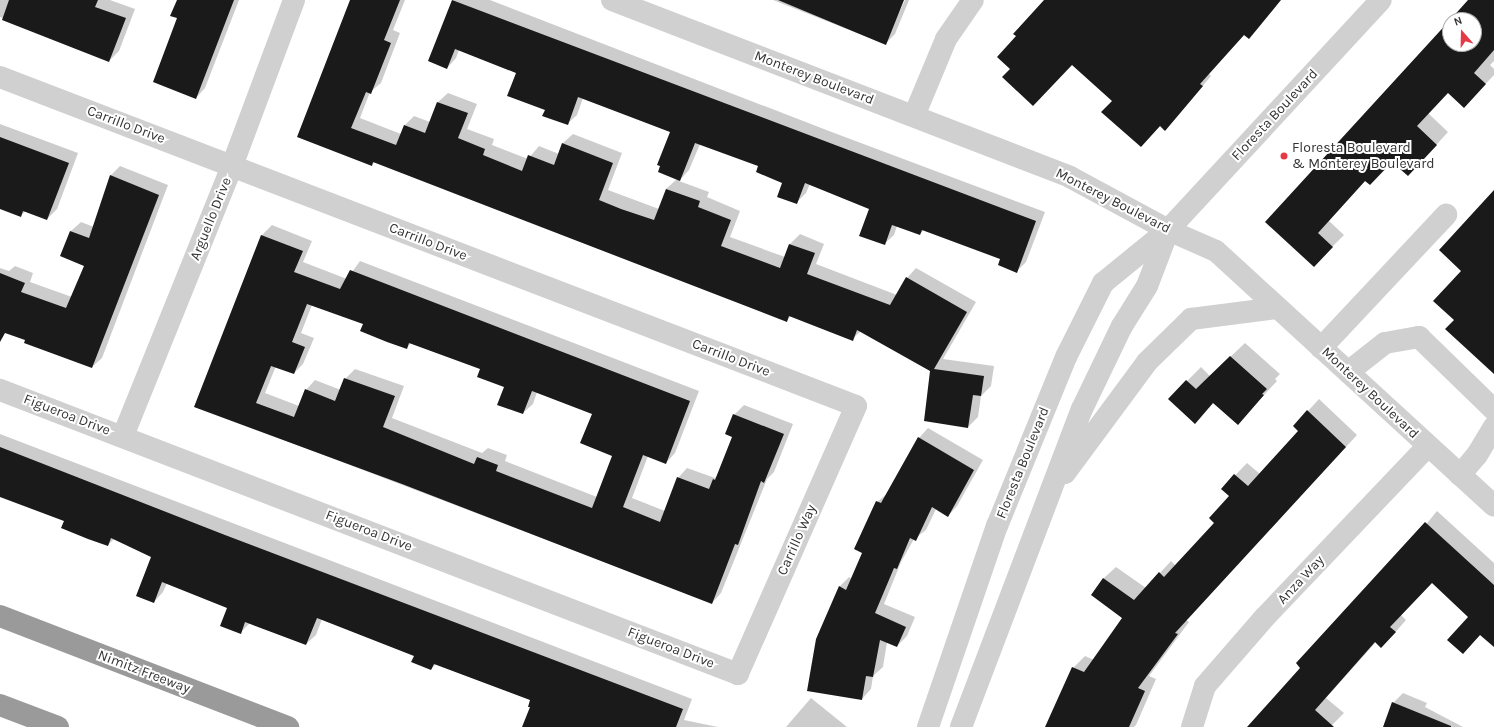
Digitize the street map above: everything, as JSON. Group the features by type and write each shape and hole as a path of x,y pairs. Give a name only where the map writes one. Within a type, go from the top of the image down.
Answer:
{"highway":[{"name":"Nimitz Freeway","path":"0,616 288,727"},
{"path":"0,705 58,727"}],"street":[{"name":"Arguello Drive","path":"124,436 232,166 294,0"},
{"path":"914,116 946,39 973,0"},
{"name":"Floresta Boulevard","path":"928,727 997,526 1066,357 1103,283 1168,230 1381,0"},
{"name":"Monterey Boulevard","path":"621,2 1070,177 1168,230 1216,251 1494,506"},
{"name":"Carrillo Drive","path":"0,77 856,406"},
{"path":"1321,348 1446,215"},
{"name":"Floresta Boulevard","path":"961,727 1082,409 1122,326 1147,286 1168,230"},
{"path":"1048,495 1148,362 1191,319 1277,308"},
{"path":"1348,372 1385,343 1419,337 1494,410"},
{"name":"Figueroa Drive","path":"0,390 124,436 738,674"},
{"name":"Carrillo Way","path":"738,674 856,406"},
{"path":"1460,475 1478,455 1494,427"},
{"name":"Anza Way","path":"1192,727 1205,686 1266,618 1428,446"}],"building":[{"path":"9,0 98,0 95,7 126,18 109,62 2,20"},
{"path":"177,0 234,0 196,99 153,82 177,18 170,16"},
{"path":"350,0 400,0 384,40 391,43 371,94 366,92 351,128 396,145 404,125 425,133 437,102 468,113 458,138 485,149 483,155 522,171 528,155 554,165 562,143 613,163 599,200 621,209 654,220 666,189 700,201 698,207 731,220 721,246 780,268 789,244 815,253 807,274 890,305 906,277 967,312 934,369 984,376 981,396 973,395 968,428 924,421 930,371 857,330 853,341 789,316 787,322 373,162 372,166 297,137"},
{"path":"452,0 1036,221 1017,273 998,265 1000,259 922,230 920,235 892,225 885,245 859,236 869,209 805,183 797,204 777,197 782,183 756,172 758,166 695,143 680,181 658,172 660,166 657,165 670,132 578,97 568,125 542,116 545,110 507,96 516,73 455,49 447,69 428,61"},
{"path":"778,0 904,0 886,45"},
{"path":"1044,0 1281,0 1249,39 1244,35 1200,84 1203,86 1165,131 1160,126 1141,147 1101,112 1112,101 1072,65 1033,106 1002,77 1010,69 997,57 1016,36 1013,34"},
{"path":"1468,0 1494,0 1494,50 1474,73 1486,84 1464,108 1448,93 1417,126 1437,145 1408,176 1392,162 1370,185 1365,181 1318,233 1333,247 1314,267 1265,222 1442,28 1442,52 1482,52 1482,12 1457,12"},
{"path":"0,137 69,163 47,220 23,211 21,217 0,209"},
{"path":"110,175 159,195 92,368 24,343 25,340 5,333 0,342 0,273 25,283 21,292 66,308 84,266 60,256 70,231 89,238"},
{"path":"1494,190 1494,374 1445,329 1454,320 1433,301 1461,271 1439,250"},
{"path":"261,235 303,251 294,272 340,289 350,270 690,401 666,464 643,455 623,507 660,522 677,477 709,489 713,479 715,480 732,437 725,434 733,414 784,434 764,483 761,481 738,545 735,544 712,604 402,484 194,407","holes":["307,304 363,324 360,331 387,342 407,349 409,343 480,369 477,377 504,387 497,405 523,414 532,391 592,414 580,443 612,456 592,508 496,471 498,465 477,457 474,464 383,427 395,396 344,378 335,401 305,389 294,417 256,403 271,366 294,374 305,347 292,342"]},
{"path":"1230,356 1267,389 1262,394 1264,395 1238,425 1213,403 1195,424 1168,399 1186,380 1196,389"},
{"path":"1307,410 1346,447 1175,633 1178,634 1138,688 1145,691 1129,727 1045,727 1072,667 1084,672 1122,618 1091,595 1103,578 1134,600 1159,572 1164,577 1214,523 1209,518 1229,496 1221,489 1234,474 1248,486 1298,431 1293,426"},
{"path":"918,437 974,470 948,517 932,507 916,541 910,538 897,569 894,568 875,613 906,627 897,647 880,640 873,677 866,676 862,700 807,691 816,639 839,586 846,590 862,553 854,549 876,501 881,503"},
{"path":"0,447 225,535 683,709 676,727 522,727 530,707 528,707 530,700 434,664 431,670 411,662 414,656 317,618 306,645 245,622 241,634 220,626 227,608 162,582 154,603 136,596 151,557 111,538 108,546 88,539 61,528 64,521 0,497"},
{"path":"1425,522 1494,585 1494,647 1480,635 1463,654 1447,640 1468,617 1432,583 1390,627 1396,632 1381,648 1375,642 1315,710 1334,727 1247,727 1300,668 1296,663"},
{"path":"1392,702 1451,726 1451,727 1383,727"}],"place":[{"name":"Floresta Boulevard & Monterey Boulevard","path":"1284,156"}]}
